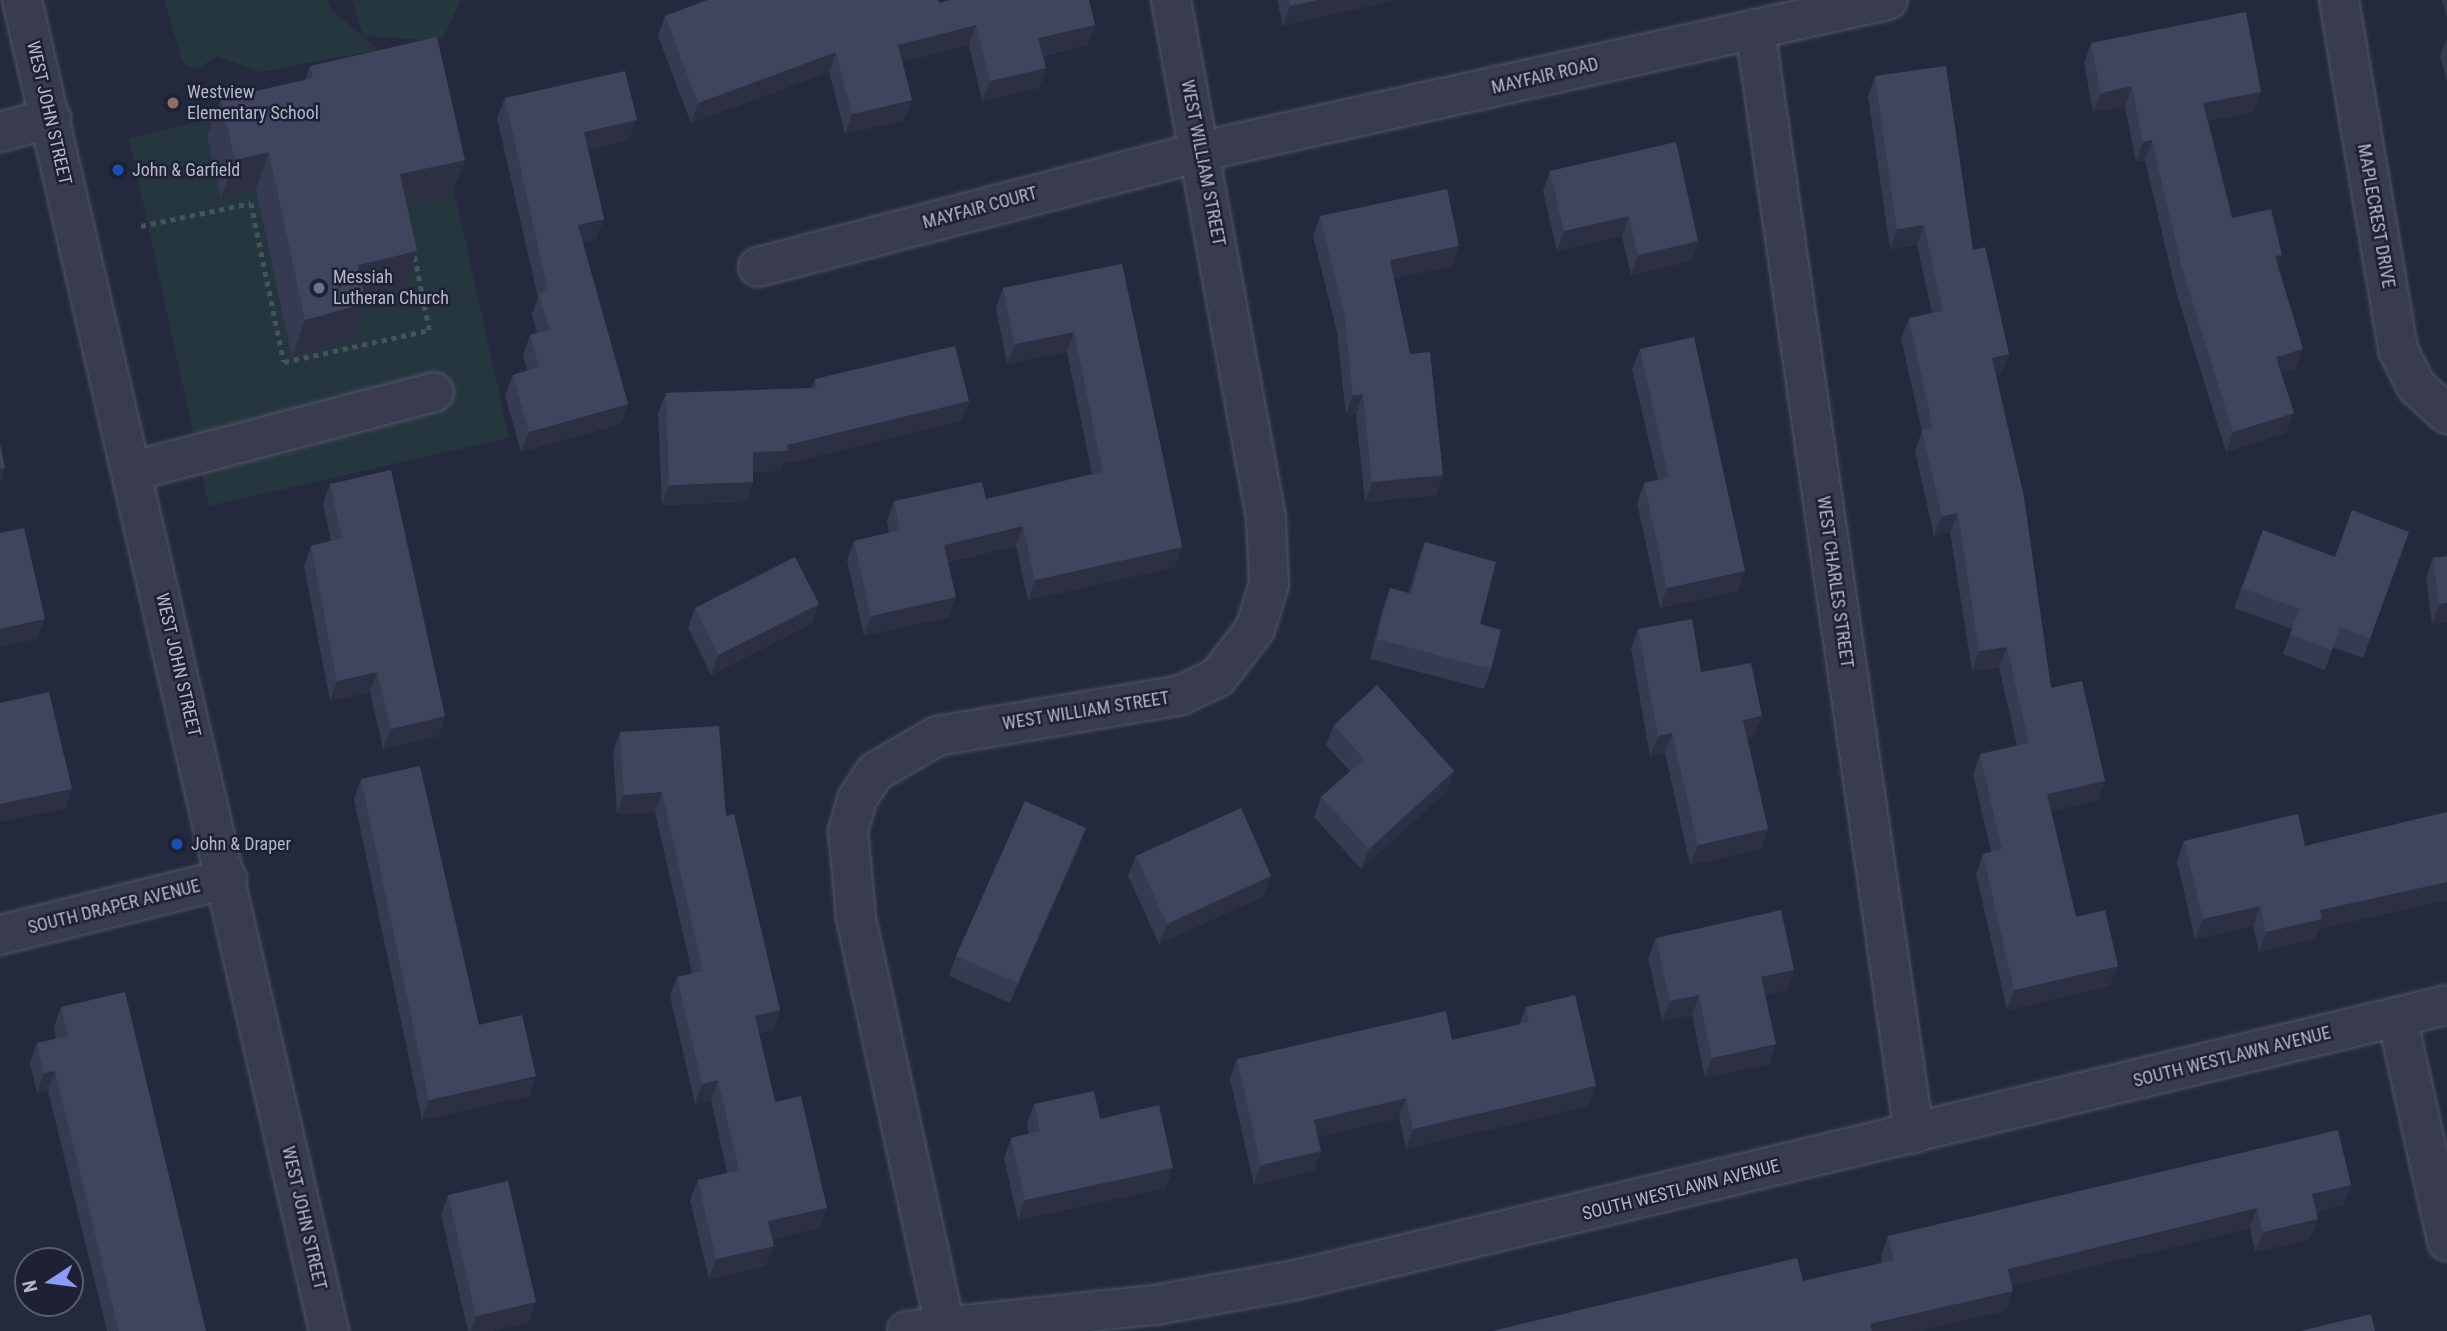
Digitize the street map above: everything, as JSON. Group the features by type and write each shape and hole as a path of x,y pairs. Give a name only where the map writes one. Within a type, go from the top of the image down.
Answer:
{"street":[{"name":"WEST JOHN STREET","path":"22,0 330,1331"},
{"name":"WEST WILLIAM STREET","path":"945,1329 856,917 848,831 869,781 901,751 937,736 1181,695 1218,677 1255,629 1269,584 1266,518 1202,151 1171,0"},
{"name":"MAYFAIR ROAD","path":"1202,151 1888,0"},
{"name":"MAPLECREST DRIVE","path":"2339,0 2398,350 2416,386 2447,414"},
{"name":"WEST CHARLES STREET","path":"1755,29 1914,1134"},
{"path":"0,132 51,118"},
{"name":"MAYFAIR COURT","path":"758,267 1202,151"},
{"path":"133,471 433,392"},
{"name":"SOUTH DRAPER AVENUE","path":"0,936 227,879"},
{"name":"SOUTH WESTLAWN AVENUE","path":"907,1331 1057,1323 1296,1280 2447,1005"},
{"path":"2397,1017 2447,1241"}],"path":[{"path":"141,226 251,203 284,362 429,330 411,246"}],"shaded area":[{"path":"164,0 328,0 331,10 379,50 260,72 217,56 195,70 183,63"},
{"path":"352,0 461,0 443,38 423,40 363,36"},
{"name":"Messiah Lutheran Church","path":"427,69 509,438 209,506 129,138"}],"building":[{"path":"707,0 938,0 939,3 950,0 1089,0 1095,25 1038,38 1046,68 990,81 976,25 898,45 912,100 852,114 836,52 698,103 665,16"},
{"path":"1289,0 1317,0 1290,6"},
{"path":"2246,12 2261,92 2203,103 2232,218 2271,209 2282,255 2275,256 2303,349 2276,357 2294,413 2233,432 2182,268 2152,140 2143,142 2132,86 2101,93 2091,43"},
{"path":"437,37 465,160 400,174 417,251 358,265 366,303 305,320 269,152 235,160 221,99 313,78 310,66"},
{"path":"1946,66 1973,250 1985,247 2009,354 1992,358 2024,497 2051,688 2082,681 2105,781 2047,794 2076,917 2105,910 2118,966 2014,990 1983,854 2002,849 1980,754 2029,743 2007,647 1979,651 1958,513 1942,516 1922,431 1933,428 1909,318 1943,311 1924,225 1897,229 1875,76"},
{"path":"625,71 637,120 584,132 604,219 578,225 628,404 529,432 513,375 539,367 530,335 550,330 539,294 548,291 505,98"},
{"path":"1676,142 1698,241 1638,255 1629,216 1564,231 1550,171"},
{"path":"1447,189 1459,246 1390,260 1410,354 1430,352 1443,475 1372,482 1363,394 1353,395 1344,312 1320,216"},
{"path":"1122,264 1182,547 1035,580 1023,526 944,545 956,597 871,616 854,541 900,530 894,501 982,482 986,499 1103,472 1074,332 1015,344 1003,288"},
{"path":"1694,337 1745,571 1667,588 1644,483 1669,478 1640,349"},
{"path":"955,346 969,401 787,445 788,451 753,452 753,482 669,485 666,393 817,388 815,379"},
{"path":"0,444 5,468 0,469"},
{"path":"391,470 445,716 391,729 377,672 337,681 311,546 342,538 330,484"},
{"path":"2352,510 2409,532 2370,638 2340,627 2332,650 2290,634 2300,609 2242,588 2263,530 2335,557"},
{"path":"24,528 45,619 0,629 0,533"},
{"path":"1425,542 1496,562 1480,624 1501,630 1491,669 1377,639 1390,588 1411,594"},
{"path":"2447,556 2447,603 2439,604 2433,558"},
{"path":"795,557 819,604 718,655 695,608"},
{"path":"1692,619 1701,672 1751,663 1762,716 1743,720 1768,829 1698,845 1672,733 1658,736 1638,629"},
{"path":"1377,685 1454,771 1369,849 1321,797 1364,759 1334,725"},
{"path":"49,692 72,789 0,804 0,703"},
{"path":"719,726 726,816 734,814 780,1010 755,1016 775,1102 801,1096 827,1208 768,1221 774,1246 716,1259 698,1180 739,1170 718,1080 702,1084 677,977 703,971 662,792 624,795 620,732"},
{"path":"420,766 479,1025 522,1015 536,1076 429,1100 361,779"},
{"path":"1025,801 1086,828 1018,983 956,956"},
{"path":"1241,808 1271,876 1167,924 1136,856"},
{"path":"2447,812 2447,882 2320,910 2322,919 2266,932 2260,906 2203,919 2184,841 2298,814 2305,846"},
{"path":"1781,910 1794,970 1761,977 1776,1044 1712,1058 1699,995 1670,1001 1656,938"},
{"path":"125,992 206,1331 119,1331 55,1071 44,1073 37,1043 68,1036 61,1007"},
{"path":"1575,995 1596,1086 1413,1129 1406,1098 1314,1120 1321,1151 1261,1165 1237,1059 1446,1011 1452,1040 1529,1022 1526,1007"},
{"path":"1094,1091 1100,1119 1159,1105 1173,1168 1025,1200 1011,1138 1040,1131 1034,1104"},
{"path":"2338,1130 2351,1185 2312,1194 2318,1219 2263,1232 2257,1208 2008,1269 2013,1291 1870,1324 1872,1331 1492,1331 1797,1258 1803,1281 1894,1260 1888,1236"},
{"path":"508,1181 536,1302 476,1316 448,1195"},
{"path":"2371,1314 2375,1331 2300,1331"}],"place":[{"name":"Westview Elementary School","path":"173,103"},
{"name":"John & Garfield","path":"118,170"},
{"name":"Messiah Lutheran Church","path":"319,288"},
{"name":"John & Draper","path":"177,844"}]}
